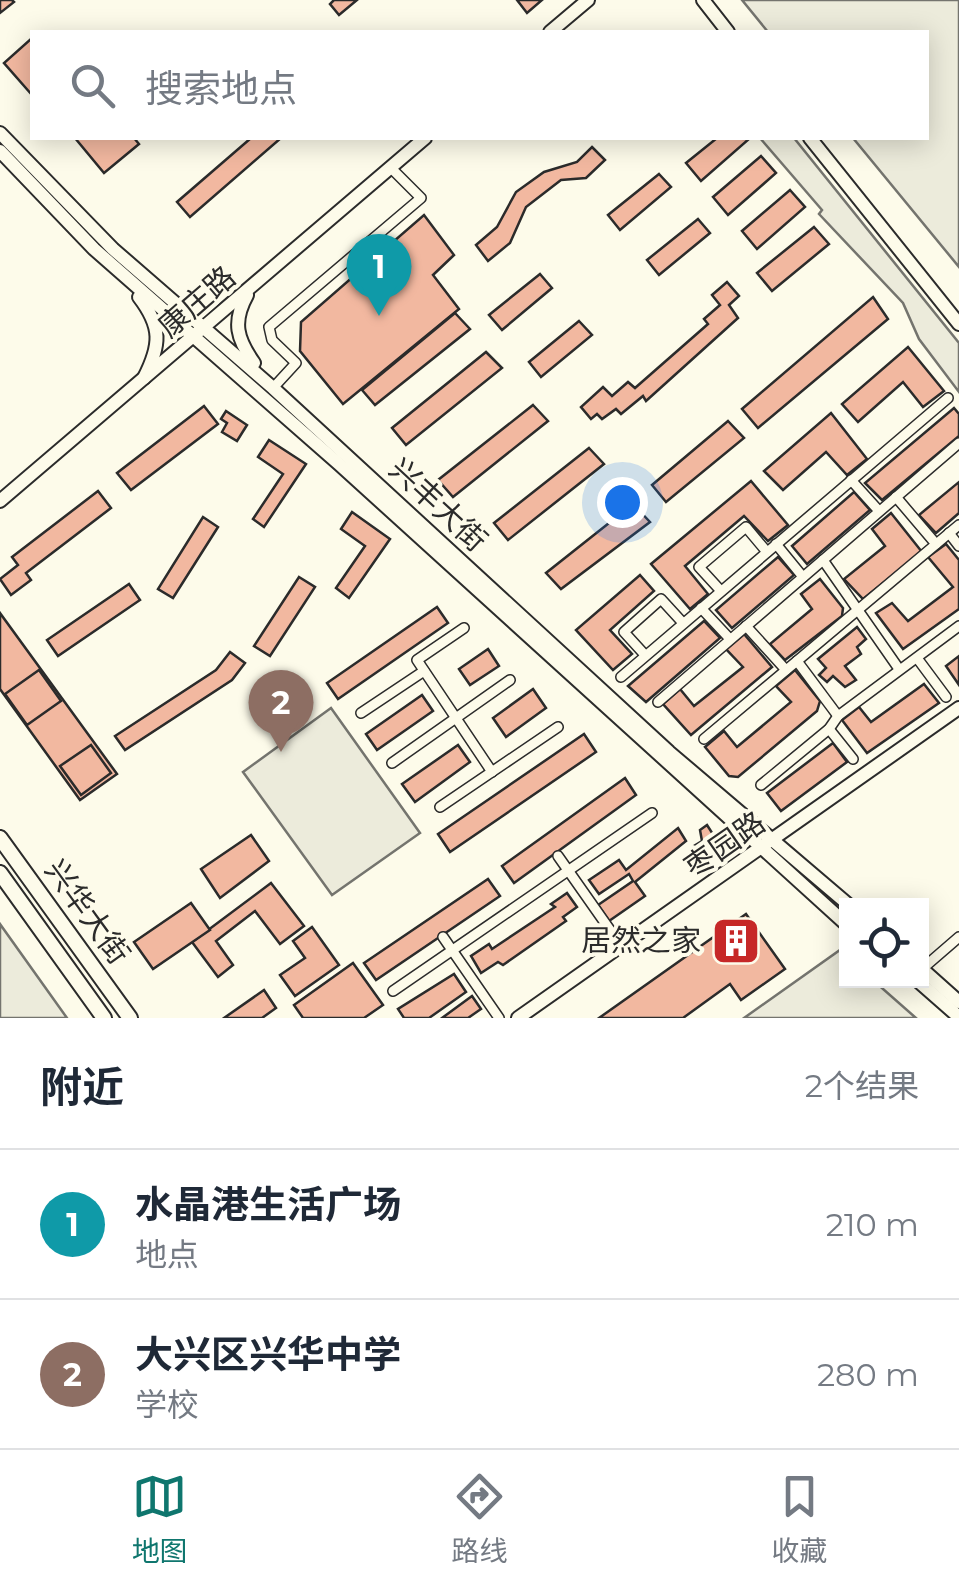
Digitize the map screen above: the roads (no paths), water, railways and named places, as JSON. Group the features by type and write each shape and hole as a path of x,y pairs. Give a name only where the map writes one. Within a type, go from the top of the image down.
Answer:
{"main road":[{"path":"552,30 588,0"},
{"path":"703,0 726,30"},
{"name":"兴丰大街","path":"0,133 113,249 339,464 769,845 839,898"},
{"name":"康庄路","path":"0,502 423,140"},
{"path":"812,140 959,324"},
{"name":"兴丰大街","path":"0,152 134,286 269,385 769,845 839,917"},
{"path":"134,286 159,330 158,349 141,383"},
{"path":"252,286 238,312 236,326 241,346 269,385"},
{"name":"枣园路","path":"518,1018 959,708"},
{"name":"兴华大街","path":"0,838 130,1018"},
{"name":"兴华大街","path":"0,873 104,1018"},
{"path":"929,975 959,1002"},
{"path":"927,988 959,1018"}],"street":[{"path":"269,385 296,363 272,340 268,327 420,198 390,167"},
{"path":"621,676 948,398"},
{"path":"658,702 959,443"},
{"path":"852,480 879,512"},
{"path":"896,497 936,544"},
{"path":"704,739 959,525"},
{"path":"721,591 699,567 746,527 767,552"},
{"path":"949,533 959,546"},
{"path":"776,544 803,577"},
{"path":"823,560 899,669"},
{"path":"645,655 624,632 661,599 683,623"},
{"path":"701,608 730,640"},
{"path":"746,626 786,670"},
{"path":"761,786 829,729 838,716 959,626"},
{"path":"464,628 417,660 492,772"},
{"path":"917,658 946,697"},
{"path":"797,661 838,716"},
{"path":"361,714 424,671"},
{"path":"392,764 510,680"},
{"path":"440,807 558,727"},
{"path":"829,729 853,759"},
{"path":"392,992 652,812"},
{"path":"558,856 622,947"},
{"path":"443,938 499,1018"},
{"path":"929,963 959,938"}],"place":[{"name":"水晶港生活广场","path":"379,316"},
{"name":"大兴区兴华中学","path":"281,752"},
{"name":"居然之家","path":"736,941"}]}
